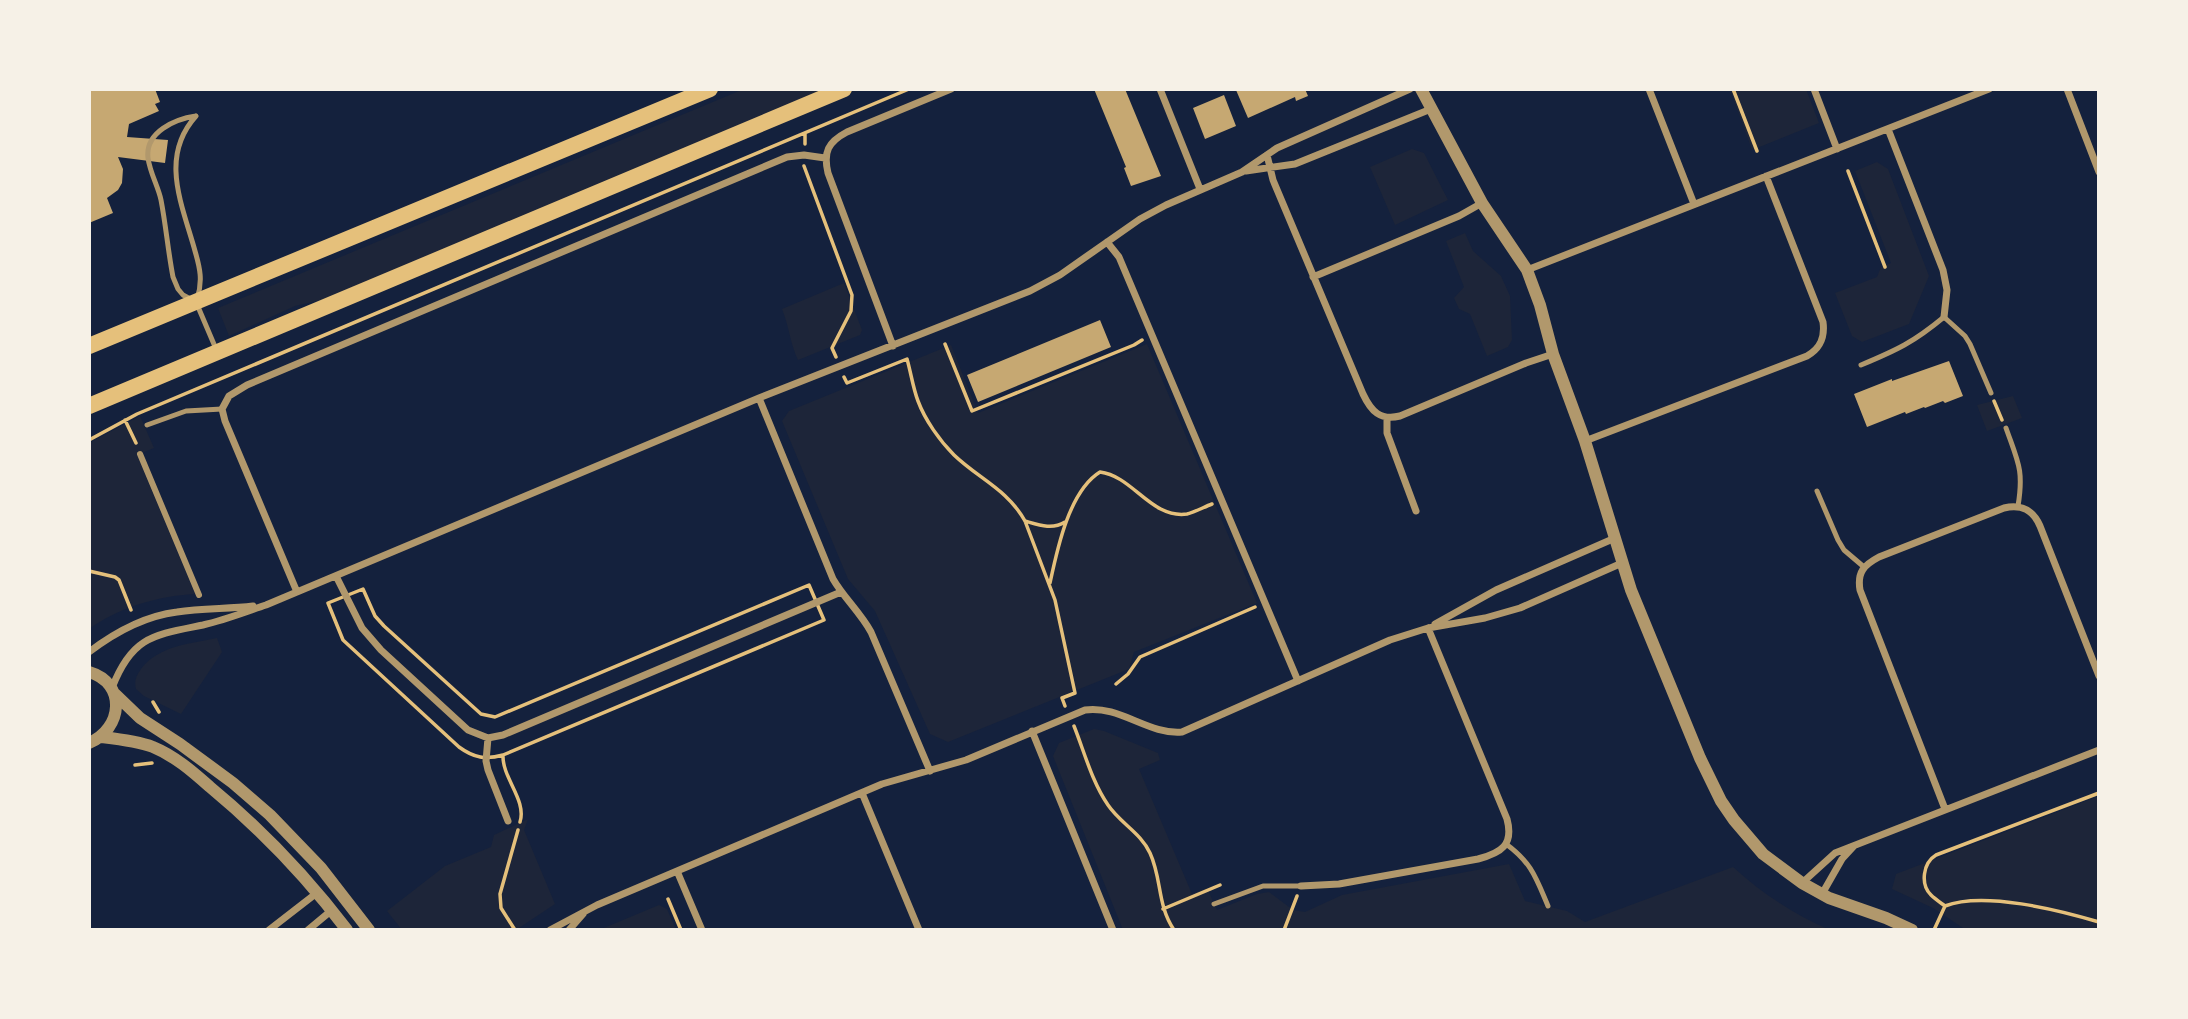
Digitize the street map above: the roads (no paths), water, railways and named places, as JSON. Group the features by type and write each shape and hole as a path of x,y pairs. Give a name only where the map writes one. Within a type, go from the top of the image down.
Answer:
{"main road":[{"path":"89,346 710,89"},
{"path":"89,406 844,89"}],"street":[{"path":"893,346 828,173 825,158 829,145 840,136 951,89"},
{"path":"1160,89 1200,188"},
{"path":"92,742 109,729 115,717 113,691 125,659 146,640 266,605 759,398 1030,291 1060,275 1140,219 1200,188 1241,172 1277,148 1410,89"},
{"path":"1421,89 1482,203 1527,270 1553,354 1585,441 1622,563 1649,635 1710,781 1721,801 1763,854 1802,883 1822,894 1912,930"},
{"path":"1649,89 1694,204"},
{"path":"1814,89 1836,149"},
{"path":"1527,270 1989,89"},
{"path":"2067,89 2099,172"},
{"path":"1241,172 1270,169 1306,159 1431,109"},
{"path":"1888,129 1943,270 1947,290 1944,317"},
{"path":"297,592 225,421 222,409 229,396 247,385 787,157 804,155 825,158"},
{"path":"1267,155 1270,169 1313,276 1367,402 1375,413 1387,418 1400,416 1553,354"},
{"path":"1585,441 1807,356 1819,346 1824,331 1823,322 1766,176"},
{"path":"1313,276 1459,216 1482,203"},
{"path":"1107,242 1119,257 1298,681"},
{"path":"759,398 833,579 841,593 864,618 930,771"},
{"path":"1387,418 1387,433 1416,511"},
{"path":"140,453 199,596"},
{"path":"1945,809 1860,590 1860,573 1864,567 1879,557 2004,508 2025,508 2037,518 2099,676"},
{"path":"1428,628 1487,595 1615,538"},
{"path":"550,930 585,911 892,780 967,760 1085,710 1106,710 1160,731 1182,732 1390,640 1428,628 1485,618 1520,608 1622,563"},
{"path":"336,576 362,628 381,650 468,730 488,738 503,735 841,593"},
{"path":"89,652 118,632 156,617 176,612 266,605"},
{"path":"1301,886 1339,884 1478,859 1495,854 1506,844 1509,837 1507,819 1428,628"},
{"path":"89,672 104,679 140,718 233,783 270,814 305,850 369,930"},
{"path":"1032,731 1113,930"},
{"path":"488,738 488,770 508,821"},
{"path":"92,742 151,746 170,755 286,855 347,930"},
{"path":"1802,883 1835,853 1857,843 2099,750"},
{"path":"862,793 919,930"},
{"path":"1822,894 1842,859 1857,843"},
{"path":"677,871 702,930"},
{"path":"269,930 333,883"},
{"path":"308,930 347,900"},
{"path":"569,930 585,911"}],"lane":[{"path":"196,302 201,286 200,271 177,186 175,163 178,143 196,116 181,118 155,136 149,145 148,156 160,195 173,276 183,295 196,302 217,352"},
{"path":"1861,365 1901,348 1944,317 1970,344 1991,393"},
{"path":"147,425 186,411 222,409"},
{"path":"2006,428 2022,476 2018,506"},
{"path":"1817,492 1844,550 1864,567"},
{"path":"1506,844 1519,853 1531,867 1548,906"},
{"path":"1214,904 1262,886 1301,886"}]}
